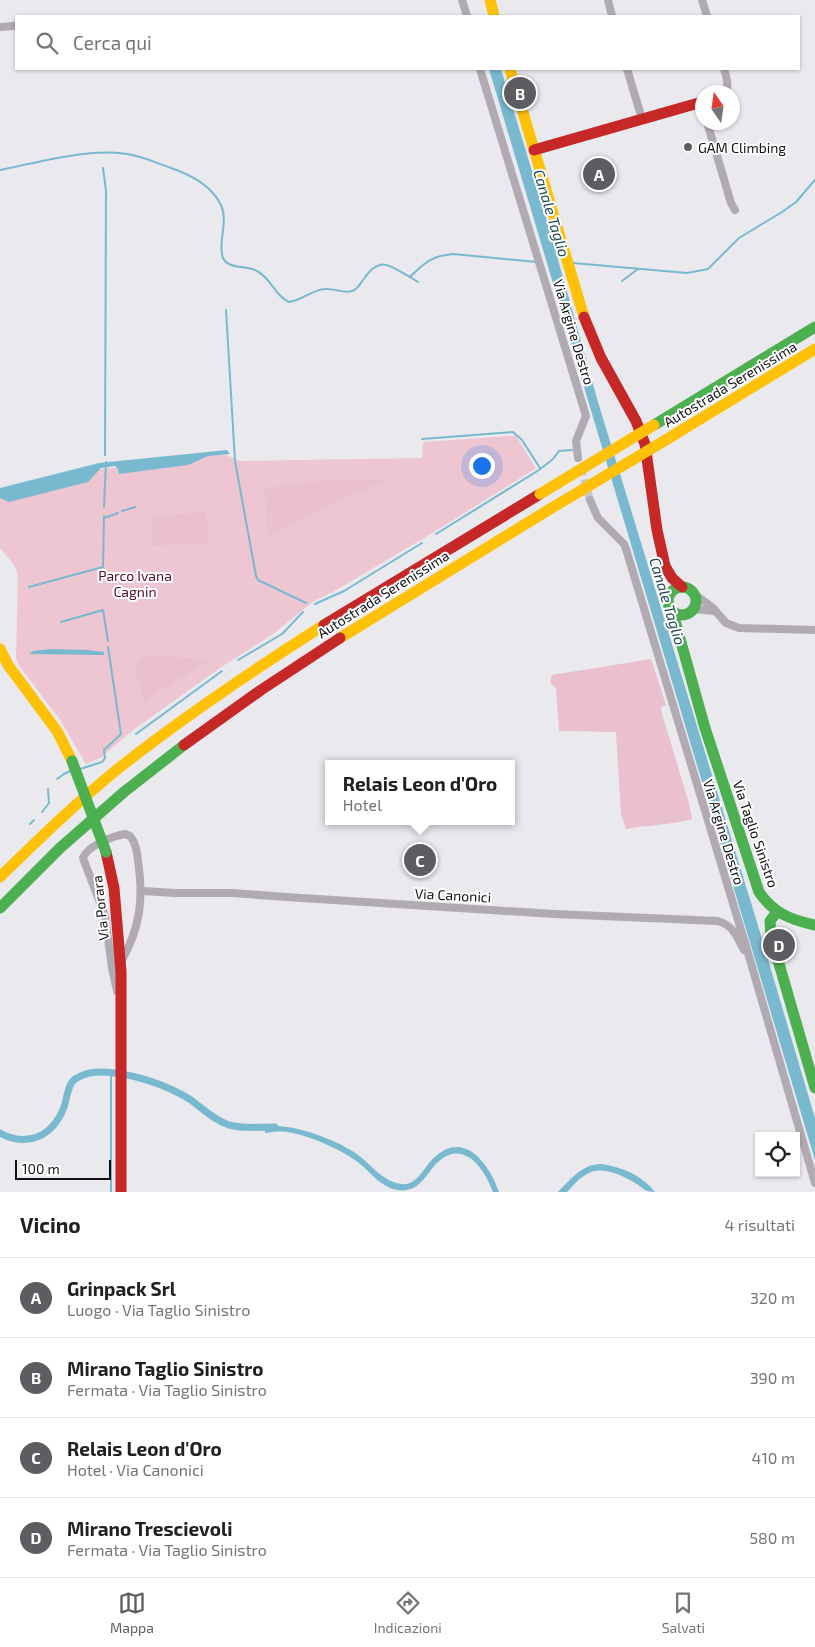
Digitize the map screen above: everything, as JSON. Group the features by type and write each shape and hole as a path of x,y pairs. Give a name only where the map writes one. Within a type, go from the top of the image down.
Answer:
{"main road":[{"path":"490,0 494,15"},
{"path":"510,70 585,321 602,358 636,421 644,444 649,466 657,530 658,557 669,596 669,604 672,610 679,614 690,611"},
{"path":"534,150 695,105"},
{"name":"Autostrada Serenissima","path":"0,877 92,790 212,698 300,641 815,328"},
{"name":"Autostrada Serenissima","path":"0,908 25,881 86,824 133,784 220,717 376,615 815,349"},
{"path":"657,530 668,572 682,587"},
{"path":"669,596 674,589 688,588 694,594 696,601 690,611 680,641"},
{"name":"Via Taglio Sinistro","path":"672,610 754,879 764,900 776,913"},
{"name":"Via Porara","path":"0,649 8,665 57,731 72,761 106,852 113,881 120,964 122,1068 121,1192"},
{"path":"815,925 785,918 776,913 770,921 771,936 813,1074 815,1088"}],"street":[{"path":"462,0 467,15"},
{"path":"608,0 612,15"},
{"path":"702,0 708,15"},
{"path":"0,27 14,26"},
{"name":"Via Argine Destro","path":"480,70 586,416 576,441 578,458"},
{"path":"628,70 642,119"},
{"path":"724,70 727,85"},
{"path":"709,130 731,203 735,210"},
{"name":"Via Argine Destro","path":"590,500 598,518 624,544 626,549 815,1183"},
{"path":"694,594 715,611 726,623 739,628 815,630"},
{"path":"690,611 715,611"},
{"path":"120,964 133,939 142,891 135,845 130,836 120,835 90,848 83,858 105,916 112,968 121,1010"},
{"name":"Via Canonici","path":"142,891 175,893 232,892 555,914 718,921 731,928 744,951 748,953"}],"green space":[{"name":"Parco Ivana Cagnin","path":"516,436 535,469 434,532 333,592 314,601 273,634 220,668 133,730 102,757 86,764 61,721 16,659 18,575 14,565 0,548 0,493 102,469 217,455 226,455 240,461 422,458 423,442"}],"shaded area":[{"path":"390,479 322,508 268,537 264,488 316,481"},
{"path":"206,512 209,543 152,546 153,516"},
{"path":"166,656 210,660 144,701 135,669 142,657"},
{"path":"651,659 666,705 661,707 662,714 689,803 692,819 676,823 626,829 621,814 616,732 559,731 556,688 550,683 552,675"}],"water":[{"path":"489,70 501,70 548,224 598,402 756,919 815,1118 815,1160"},
{"path":"227,450 230,454 208,456 188,465 119,474 115,466 101,468 88,482 9,502 0,498 0,488 99,463"},
{"path":"50,649 87,650 104,652 104,655 29,654 33,651"},
{"path":"276,1126 307,1131 341,1145 358,1155 384,1177 395,1183 402,1184 413,1182 436,1156 447,1149 457,1147 467,1149 483,1162 499,1192 493,1192 485,1175 472,1160 465,1155 456,1153 448,1155 438,1162 422,1182 415,1187 397,1190 381,1183 353,1159 325,1144 305,1136 287,1132 265,1133 265,1127"},
{"path":"601,1164 616,1167 638,1176 655,1192 646,1190 618,1174 599,1170 584,1176 567,1192 558,1192 582,1169"}],"waterway":[{"path":"0,170 80,154 111,153 138,156 186,174 206,186 221,205 224,219 221,246 223,258 226,262 234,266 253,269 262,274 280,296 289,302 320,290 328,289 346,292 354,290 374,267 380,265 390,266 410,277 429,261 440,256 453,254 537,262"},
{"path":"103,168 106,191 105,455"},
{"path":"573,263 687,273 708,269 739,238 796,202 815,180"},
{"path":"622,281 638,269"},
{"path":"410,277 418,282"},
{"path":"226,310 235,461 256,576 258,580 306,603"},
{"path":"422,439 513,432 522,440 540,468"},
{"path":"436,534 539,470 553,459 559,451 572,450"},
{"path":"104,507 106,462"},
{"path":"122,511 135,507"},
{"path":"104,518 118,513"},
{"path":"29,587 103,567 104,516"},
{"path":"315,604 344,591 422,543"},
{"path":"61,622 103,610 108,641"},
{"path":"238,660 282,634 303,612"},
{"path":"80,769 102,762 105,758 104,750 121,734 108,647"},
{"path":"136,734 222,671"},
{"path":"57,779 70,771"},
{"path":"42,812 49,803 48,789"},
{"path":"30,824 34,820"},
{"path":"0,1133 10,1137 30,1139 46,1132 59,1117 72,1082 80,1076 96,1072 133,1076 158,1084 181,1094 229,1125 275,1127"},
{"path":"111,1073 111,1192"}],"tunnel":[{"path":"581,468 590,500"}],"traffic: fast":[{"path":"654,425 815,327"},
{"path":"682,587 692,591 696,601 692,611 682,615 672,611 668,601 672,591 682,587"},
{"path":"672,610 705,728 759,892 770,905 783,914 798,921 815,925"},
{"path":"0,908 60,848 124,792 184,745"},
{"path":"72,761 106,852"},
{"path":"776,913 770,921 771,936 815,1088"}],"traffic: slow":[{"path":"490,0 494,15"},
{"path":"510,70 584,317"},
{"path":"664,441 815,349"},
{"path":"540,494 654,425"},
{"path":"550,509 664,441"},
{"path":"340,638 550,509"},
{"path":"0,877 45,833 124,764 222,692 324,625"},
{"path":"0,649 8,665 57,731 72,761"}],"traffic: jam":[{"path":"534,150 695,104"},
{"path":"584,317 601,358 636,421 645,444 657,530 665,566 672,578 682,587"},
{"path":"324,625 540,494"},
{"path":"184,745 261,690 340,638"},
{"path":"106,852 114,888 121,972 121,1192"}],"place":[{"name":"Mirano Taglio Sinistro","path":"520,93"},
{"name":"GAM Climbing","path":"688,147"},
{"name":"Grinpack Srl","path":"599,174"},
{"name":"Relais Leon d'Oro","path":"420,860"},
{"name":"Mirano Trescievoli","path":"779,945"}],"water label":[{"name":"Canale Taglio","path":"552,213"},
{"name":"Canale Taglio","path":"668,601"}]}
